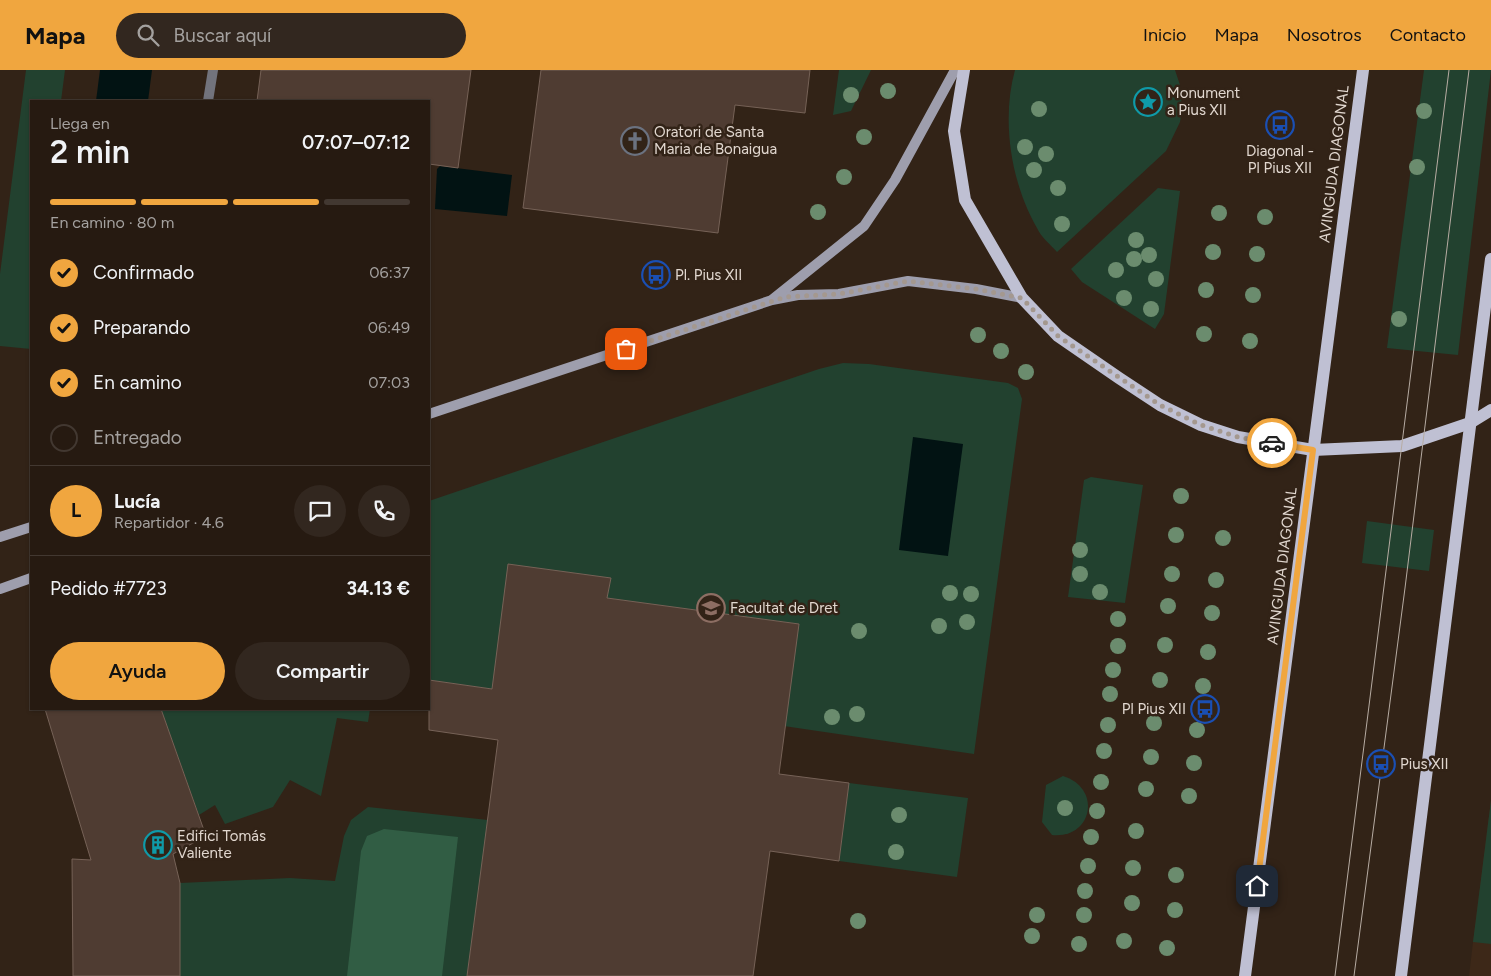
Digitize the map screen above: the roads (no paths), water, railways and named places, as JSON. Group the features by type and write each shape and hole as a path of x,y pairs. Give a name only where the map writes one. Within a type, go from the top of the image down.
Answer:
{"main road":[{"path":"964,70 954,131 965,200 1022,298 1058,336 1160,405 1201,425 1238,437 1313,450 1402,446 1470,423 1491,410"},
{"name":"AVINGUDA DIAGONAL","path":"1245,976 1362,70"},
{"path":"1401,976 1435,720 1491,259"}],"street":[{"path":"208,100 213,70"},
{"path":"772,300 864,226 895,180 955,70"},
{"path":"430,414 772,300 798,295 839,294 908,281 976,289 1022,298"},
{"path":"0,537 30,527"},
{"path":"0,589 30,578"}],"tram line":[{"path":"1335,976 1449,70"},
{"path":"1354,976 1405,588 1469,70"}],"place":[{"name":"Monument a Pius XII","path":"1148,102"},
{"name":"Diagonal - Pl Pius XII","path":"1280,125"},
{"name":"Oratori de Santa Maria de Bonaigua","path":"635,141"},
{"name":"Pl. Pius XII","path":"656,275"},
{"name":"Facultat de Dret","path":"711,608"},
{"name":"Pl Pius XII","path":"1205,709"},
{"name":"Pius XII","path":"1381,764"},
{"name":"Edifici Tomás Valiente","path":"158,845"}]}
